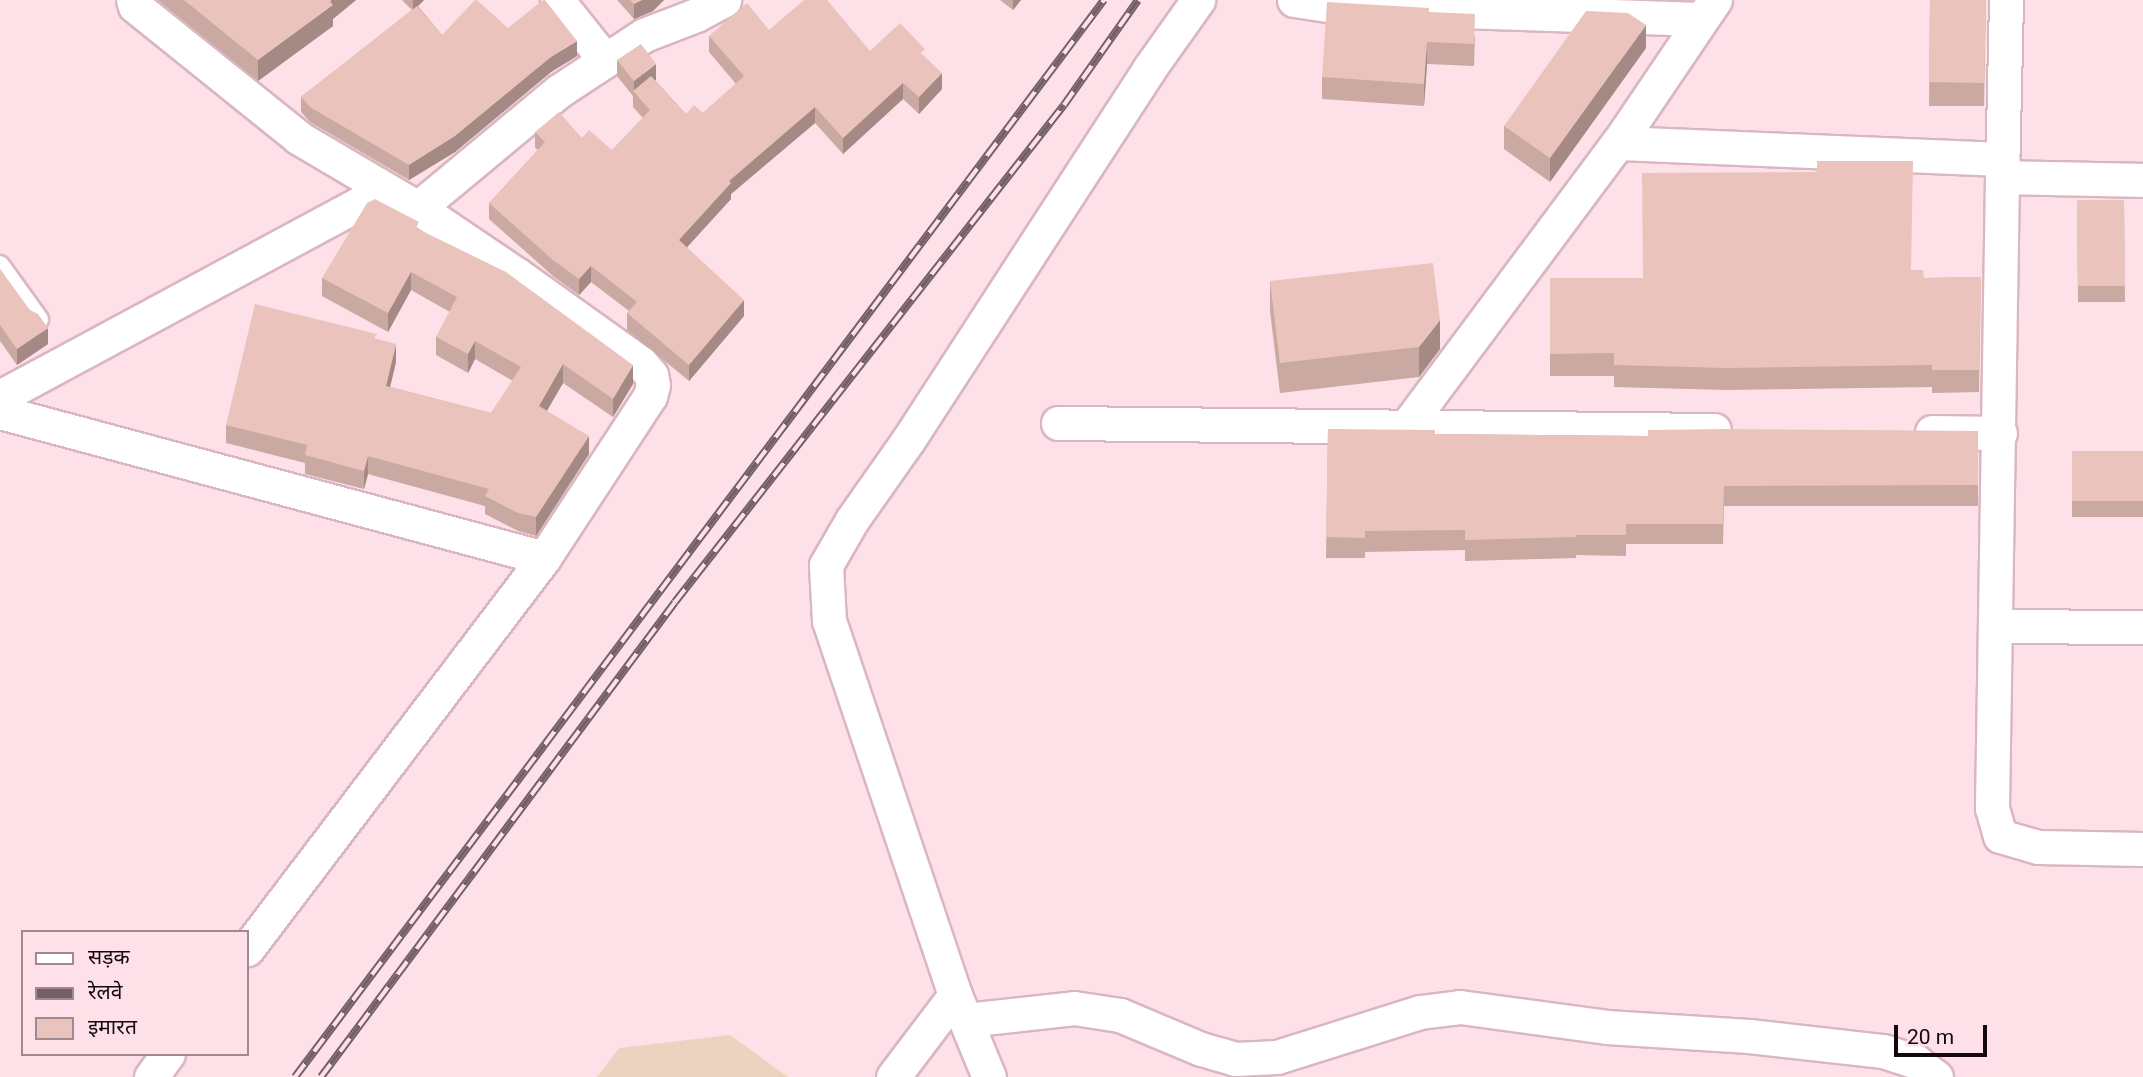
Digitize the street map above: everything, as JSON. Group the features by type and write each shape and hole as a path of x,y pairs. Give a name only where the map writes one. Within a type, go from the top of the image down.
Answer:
{"street":[{"path":"133,0 135,6 299,138 418,208 641,363 651,375 653,385 650,396 544,558 248,948"},
{"path":"557,0 605,60"},
{"path":"418,208 559,91 643,35 696,15 724,0"},
{"path":"989,1077 960,1008 829,621 826,565 852,520 909,439 1149,69 1198,0"},
{"path":"1294,0 1343,4 1708,9"},
{"path":"2006,0 1992,807 2000,836 2038,847 2143,849"},
{"path":"1406,427 1618,143 1708,9"},
{"path":"1618,143 2143,180"},
{"path":"0,397 384,190"},
{"path":"0,412 544,558"},
{"path":"1058,423 1751,430"},
{"path":"1903,432 2000,433"},
{"path":"1996,626 2143,627"},
{"path":"894,1077 960,1008 1074,1008 1120,1015 1201,1049 1235,1059 1277,1057 1420,1012 1460,1007 1607,1027 1749,1036 1883,1051 1916,1062 1936,1077"},
{"path":"151,1077 167,1056"}],"lane":[{"path":"0,265 39,319"}],"shaded area":[{"path":"730,1035 788,1077 597,1077 619,1048"}],"building":[{"path":"184,0 332,0 330,1 333,5 258,60"},
{"path":"475,0 508,28 545,0 577,41 551,57 455,136 409,165 310,107 301,97 417,6 442,35"},
{"path":"804,0 827,0 870,51 900,23 925,49 921,53 942,73 919,97 903,83 843,138 815,107 729,181 731,183 679,240 744,300 689,365 627,313 637,302 591,266 579,279 553,260 489,203 545,142 535,132 559,112 582,138 589,130 612,150 650,110 633,91 651,76 686,114 694,105 703,113 744,76 709,36 747,3 769,30"},
{"path":"1930,0 1986,0 1984,83 1929,82"},
{"path":"1327,2 1429,8 1429,12 1475,14 1474,44 1427,42 1424,84 1322,77"},
{"path":"1586,11 1628,13 1646,25 1550,158 1504,126"},
{"path":"641,44 656,64 634,81 617,60"},
{"path":"1817,161 1913,161 1911,270 1923,270 1924,278 1981,277 1979,370 1932,370 1932,365 1727,368 1614,365 1614,353 1550,354 1550,278 1643,278 1642,173 1817,172"},
{"path":"375,199 419,222 416,228 506,272 633,365 613,399 563,364 539,406 589,436 536,517 518,513 485,496 489,489 368,456 364,471 305,455 307,445 226,425 255,304 377,334 374,338 396,344 386,386 491,413 521,367 475,341 468,354 436,337 457,297 411,272 388,313 322,278 367,203"},
{"path":"2077,200 2124,200 2125,286 2078,286"},
{"path":"1433,263 1440,320 1419,347 1280,363 1270,281"},
{"path":"0,269 30,310 38,314 48,328 17,349 0,325"},
{"path":"1328,429 1435,430 1435,434 1648,436 1648,430 1978,431 1978,485 1724,486 1723,524 1626,524 1626,535 1465,540 1465,530 1365,531 1365,538 1326,537"},
{"path":"2072,451 2143,451 2143,501 2072,501"}],"railway":[{"path":"295,1077 1104,0"},
{"path":"321,1077 675,602 1064,105 1138,0"}]}
